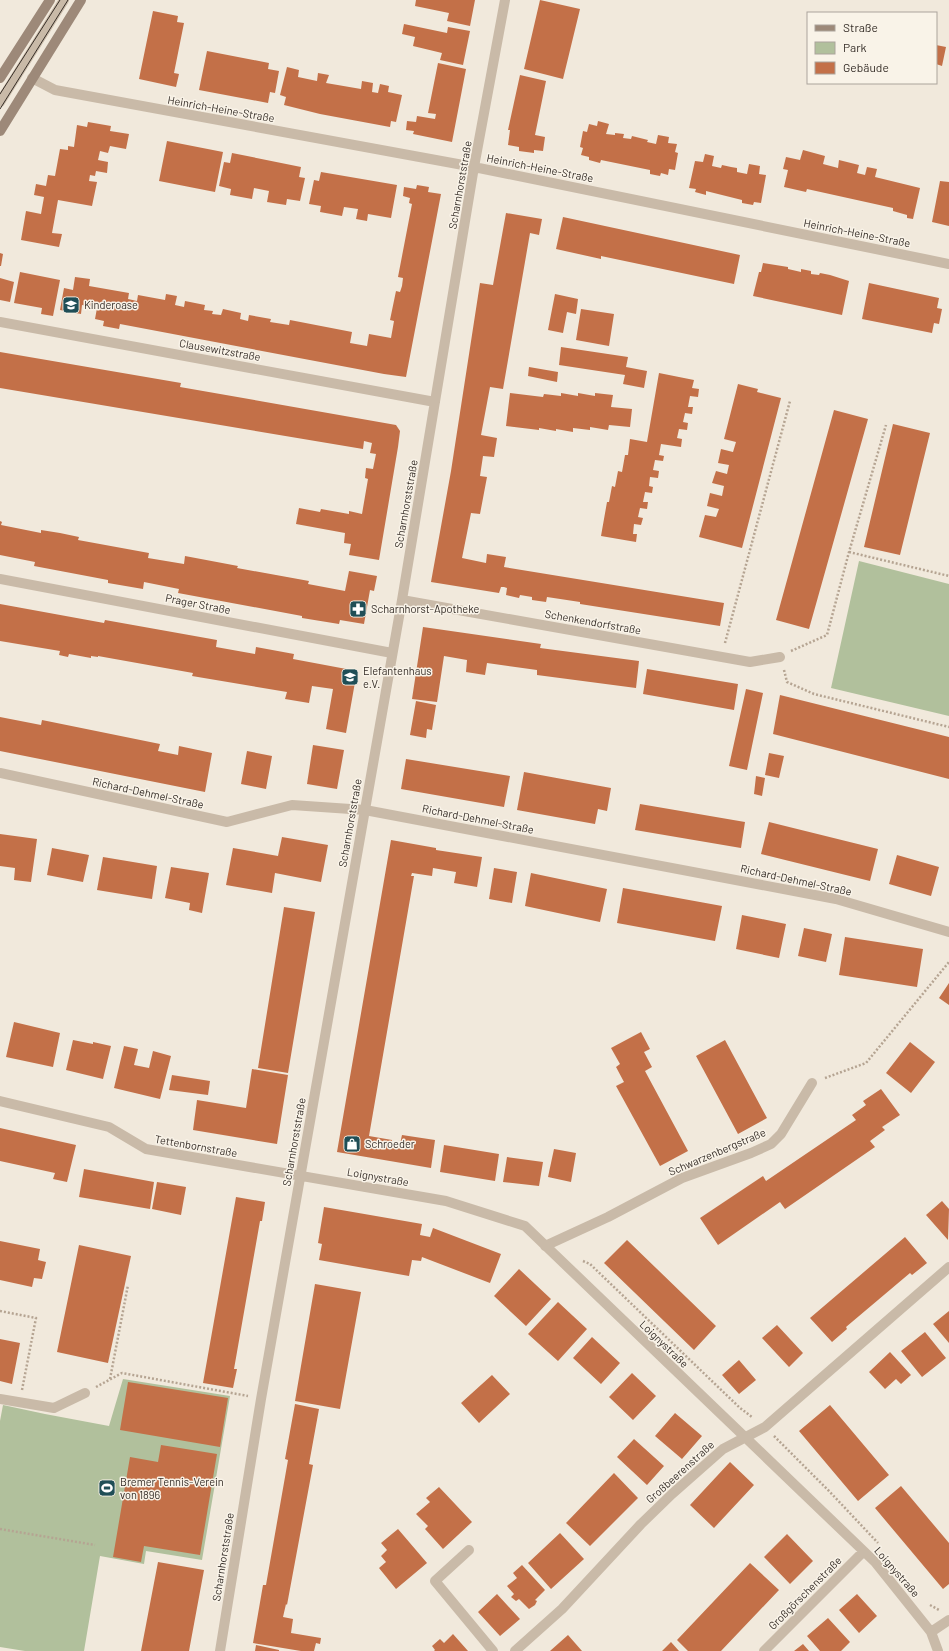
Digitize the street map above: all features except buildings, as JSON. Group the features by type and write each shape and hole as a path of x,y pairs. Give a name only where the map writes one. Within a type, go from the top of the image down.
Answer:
{"main road":[{"path":"0,78 50,0"},
{"path":"0,131 81,0"}],"street":[{"path":"0,102 64,0"},
{"name":"Scharnhorststraße","path":"220,1651 261,1399 402,600 474,167 506,0"},
{"name":"Heinrich-Heine-Straße","path":"32,78 55,90 474,167 949,264"},
{"name":"Clausewitzstraße","path":"0,322 435,402"},
{"name":"Prager Straße","path":"0,579 392,653"},
{"name":"Schenkendorfstraße","path":"402,600 750,662 780,657"},
{"name":"Richard-Dehmel-Straße","path":"0,774 227,822 292,805 365,810 836,899 949,932"},
{"name":"Schwarzenbergstraße","path":"545,1246 608,1217 682,1178 751,1153 771,1144 781,1134 812,1083"},
{"name":"Tettenbornstraße","path":"0,1101 109,1127 146,1149 301,1176"},
{"name":"Loignystraße","path":"301,1176 446,1201 525,1226 744,1438 875,1562 931,1632 938,1651"},
{"name":"Großbeerenstraße","path":"515,1651 562,1608 641,1524 672,1494 723,1450 765,1427 949,1267"},
{"path":"0,1398 54,1408 85,1392"},
{"path":"469,1550 435,1581 493,1651"},
{"name":"Großgörschenstraße","path":"764,1651 863,1552"},
{"path":"931,1632 949,1620"}],"path":[{"path":"721,657 790,400"},
{"path":"886,425 849,552 827,635 780,657 787,682 814,694 949,727"},
{"path":"849,552 949,576"},
{"path":"812,1083 866,1063 949,962"},
{"path":"110,1380 128,1285"},
{"path":"0,1311 36,1318 20,1402"},
{"path":"85,1392 122,1374 261,1399"},
{"path":"0,1529 95,1545"}],"green space":[{"path":"859,561 949,584 949,716 831,688"},
{"name":"Bremer Tennis-Verein von 1896","path":"123,1379 230,1396 202,1560 146,1551 144,1564 100,1556 84,1651 25,1651 0,1647 0,1421 3,1405 109,1426"}],"tram line":[{"path":"0,94 60,0"},
{"path":"0,109 68,0"}],"place":[{"name":"Kinderoase","path":"71,305"},
{"name":"Scharnhorst-Apotheke","path":"358,609"},
{"name":"Elefantenhaus e.V.","path":"350,677"},
{"name":"Schroeder","path":"352,1144"},
{"name":"Bremer Tennis-Verein von 1896","path":"107,1488"}]}
